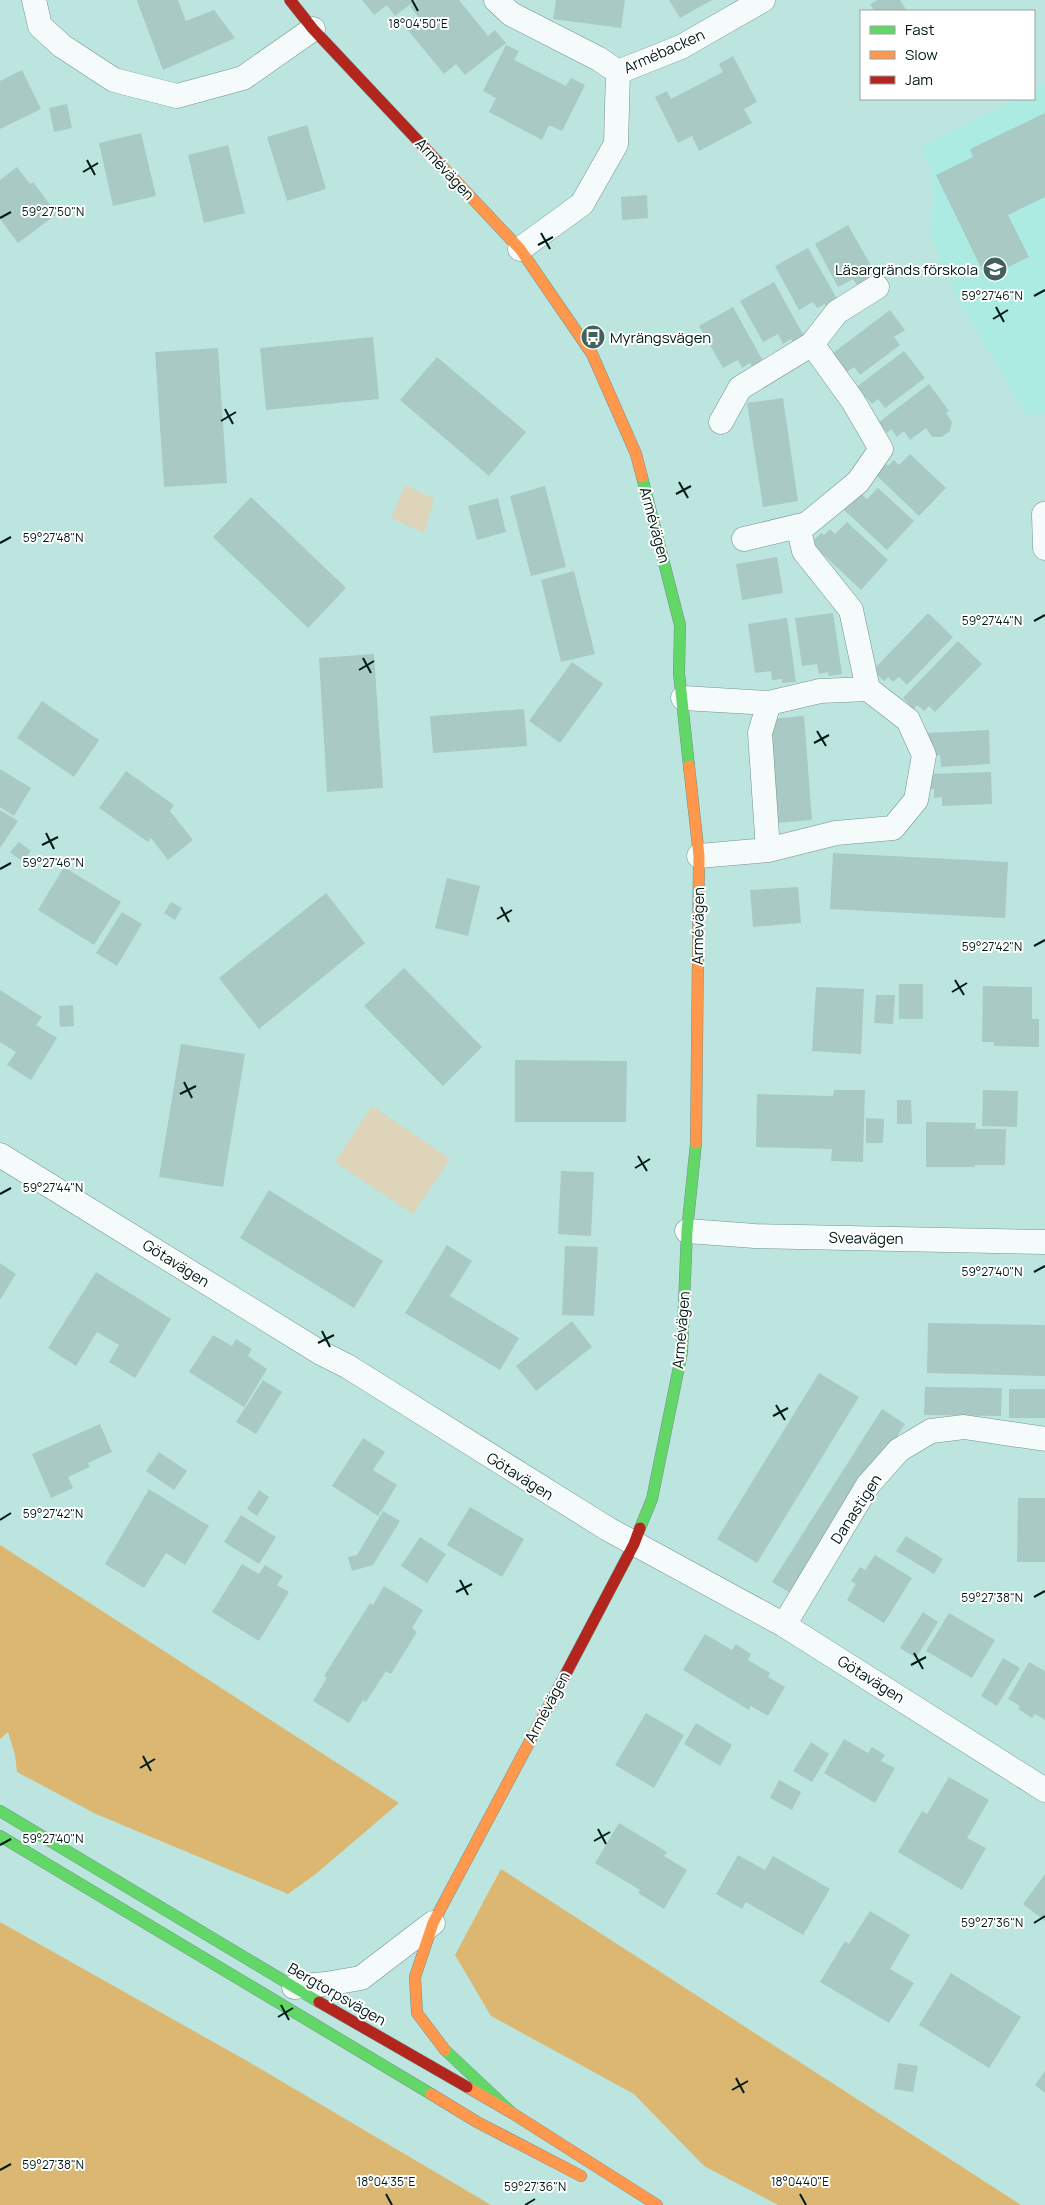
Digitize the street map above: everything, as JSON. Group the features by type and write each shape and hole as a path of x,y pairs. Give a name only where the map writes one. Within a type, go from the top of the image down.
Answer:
{"street":[{"path":"34,0 40,26 62,46 114,80 177,96 243,78 313,28"},
{"name":"Armévägen","path":"290,0 313,28 520,249 592,354 636,454 680,625 679,673 699,856 696,1149 687,1230 682,1352 652,1499 634,1544 433,1923 415,1977 417,2013 446,2052 512,2113"},
{"name":"Armébacken","path":"496,0 511,14 599,59 618,72"},
{"name":"Armébacken","path":"618,72 681,47 763,0"},
{"name":"Armébacken","path":"520,249 582,204 616,144 618,72"},
{"path":"721,422 740,388 812,344 837,312 877,287"},
{"path":"744,539 807,524 858,482 881,449 853,401 812,344"},
{"path":"1044,514 1045,548"},
{"path":"699,856 768,850 836,833 893,828 916,800 924,755 908,720 868,689 851,610 804,551 798,526"},
{"path":"683,698 770,703 820,691 868,689"},
{"path":"768,850 760,733 770,703"},
{"name":"Götavägen","path":"0,1155 321,1353 347,1366 472,1446 634,1544 784,1625 1045,1790"},
{"name":"Sveavägen","path":"687,1230 755,1236 1045,1242"},
{"name":"Danastigen","path":"784,1625 868,1485 899,1450 931,1431 964,1427 1045,1439"},
{"name":"Bergtorpsvägen","path":"0,1811 294,1987 512,2113 657,2205"},
{"path":"0,1836 477,2122 595,2183"},
{"name":"Armévägen","path":"294,1987 361,1978 433,1923"},
{"path":"621,2196 638,2205"}],"shaded area":[{"name":"Läsargränds förskola","path":"1045,84 1045,414 1027,415 959,301 930,237 933,199 932,169 921,147 1014,100 1035,100 1035,89"},
{"path":"405,485 434,499 424,533 391,518"},
{"path":"372,1106 450,1159 413,1214 335,1162"},
{"path":"0,1545 399,1803 317,1873 288,1894 96,1814 17,1772 15,1755 8,1732 0,1739"},
{"path":"501,1869 1021,2205 778,2205 704,2166 634,2094 491,2016 455,1955"},
{"path":"0,1922 249,2062 491,2205 0,2205"}],"building":[{"path":"178,0 186,21 214,10 235,38 163,70 137,1"},
{"path":"362,0 416,0 395,16 387,5 374,15"},
{"path":"417,0 459,0 488,36 495,30 506,43 465,75 456,64 444,74 406,28 419,18 410,6"},
{"path":"556,0 625,0 621,28 553,19"},
{"path":"669,0 712,0 680,18"},
{"path":"878,0 900,0 906,10 873,10 870,4"},
{"path":"506,45 519,51 514,60 566,86 571,78 585,85 562,131 549,125 542,140 489,112 496,98 483,91"},
{"path":"733,56 757,102 744,109 752,123 699,151 692,136 678,143 655,97 667,91 671,99 723,72 719,64"},
{"path":"22,70 41,109 0,129 0,81"},
{"path":"67,104 72,128 54,132 49,108"},
{"name":"Läsargränds förskola","path":"1045,113 1045,197 1008,215 1029,257 986,278 936,175 973,157 970,149"},
{"path":"307,125 326,189 287,201 267,137"},
{"path":"141,133 156,196 113,206 99,143"},
{"path":"228,145 245,213 204,223 188,155"},
{"path":"17,167 30,184 33,182 57,214 18,243 0,219 0,180"},
{"path":"647,195 648,218 622,220 621,197"},
{"path":"848,225 878,278 857,285 853,279 838,287 815,244"},
{"path":"808,248 839,302 827,309 825,304 817,308 813,302 799,310 775,266"},
{"path":"774,282 804,336 793,343 791,339 783,344 778,334 763,342 740,301"},
{"path":"733,307 763,361 752,367 750,363 742,368 738,360 723,368 699,326"},
{"path":"890,310 905,330 894,337 900,345 860,375 854,367 847,372 829,356"},
{"path":"373,337 379,399 266,410 260,348"},
{"path":"218,348 227,483 164,487 155,352"},
{"path":"904,351 925,378 885,408 878,399 872,404 866,397 863,399 855,388"},
{"path":"437,357 526,432 489,476 400,400"},
{"path":"929,384 949,411 946,413 952,422 950,431 942,437 932,437 926,428 910,440 904,431 897,437 891,429 887,433 879,422"},
{"path":"783,398 798,501 763,507 747,403"},
{"path":"910,454 946,488 919,516 875,474 884,463 888,466 894,460 899,465"},
{"path":"545,486 566,567 531,576 510,496"},
{"path":"878,488 914,521 887,550 843,509 853,498 855,501 861,494 867,499"},
{"path":"251,497 346,588 308,628 213,537"},
{"path":"498,498 506,532 477,540 468,506"},
{"path":"847,522 888,560 861,590 811,543 821,533 824,535 830,529 835,534"},
{"path":"777,557 783,593 742,600 736,564"},
{"path":"574,571 595,654 561,662 541,580"},
{"path":"833,613 842,674 829,676 828,672 819,674 817,664 802,666 795,618"},
{"path":"928,613 953,637 907,685 899,677 893,682 888,677 884,681 873,670"},
{"path":"787,618 796,682 782,683 782,679 772,680 771,671 755,673 748,624"},
{"path":"958,641 982,664 935,712 929,706 924,711 917,705 914,709 903,698"},
{"path":"374,654 383,788 327,792 319,658"},
{"path":"572,662 603,684 560,743 529,721"},
{"path":"42,701 99,740 74,777 17,738"},
{"path":"524,709 527,746 433,753 430,716"},
{"path":"804,716 812,820 776,823 768,719"},
{"path":"989,730 990,764 941,767 940,755 930,755 926,733"},
{"path":"0,769 31,788 14,816 0,807"},
{"path":"126,771 174,805 170,811 193,840 168,860 151,838 148,842 99,808"},
{"path":"991,772 992,804 942,806 942,797 934,798 934,789 928,789 927,774"},
{"path":"0,810 18,821 0,848"},
{"path":"19,842 31,851 23,862 10,852"},
{"path":"833,853 1008,862 1005,918 830,909"},
{"path":"64,867 121,902 94,945 38,910"},
{"path":"447,878 480,886 468,936 435,928"},
{"path":"798,887 801,923 753,927 750,890"},
{"path":"326,893 365,943 259,1029 219,978"},
{"path":"171,902 182,908 175,920 164,913"},
{"path":"122,912 142,924 117,966 96,953"},
{"path":"404,968 482,1047 443,1086 364,1006"},
{"path":"899,984 923,984 923,1019 899,1019"},
{"path":"983,986 1032,987 1032,1019 1039,1019 1039,1047 994,1046 994,1042 982,1042"},
{"path":"816,987 864,989 861,1054 812,1051"},
{"path":"0,990 42,1017 36,1025 57,1038 31,1080 7,1065 16,1052 0,1042"},
{"path":"876,995 895,995 893,1024 874,1023"},
{"path":"73,1005 74,1026 60,1027 59,1006"},
{"path":"181,1044 245,1054 223,1187 159,1177"},
{"path":"515,1060 627,1061 626,1122 515,1122"},
{"path":"834,1090 865,1090 863,1162 831,1161 832,1149 756,1147 757,1094 833,1096"},
{"path":"983,1090 1018,1091 1017,1127 982,1126"},
{"path":"897,1100 911,1100 912,1124 897,1124"},
{"path":"866,1118 884,1119 883,1143 866,1143"},
{"path":"926,1122 976,1123 975,1129 1006,1129 1005,1165 926,1167"},
{"path":"561,1171 594,1172 591,1236 558,1234"},
{"path":"269,1190 383,1261 354,1308 240,1238"},
{"path":"447,1245 472,1261 450,1296 519,1338 500,1370 405,1313"},
{"path":"565,1246 598,1247 594,1316 562,1315"},
{"path":"0,1263 16,1274 0,1300"},
{"path":"96,1272 171,1319 135,1378 109,1362 119,1345 97,1332 76,1366 48,1348"},
{"path":"572,1321 592,1347 536,1391 516,1366"},
{"path":"928,1323 1045,1325 1045,1376 927,1373"},
{"path":"213,1335 232,1346 236,1339 252,1349 248,1356 267,1369 244,1407 189,1372"},
{"path":"819,1373 859,1397 757,1563 717,1539"},
{"path":"263,1380 282,1392 256,1434 236,1422"},
{"path":"925,1387 1002,1388 1001,1416 924,1415"},
{"path":"1009,1389 1045,1389 1045,1418 1009,1418"},
{"path":"882,1409 905,1424 795,1596 772,1582"},
{"path":"100,1424 112,1452 88,1463 90,1467 68,1477 73,1488 51,1498 32,1454"},
{"path":"363,1438 385,1452 373,1470 397,1485 378,1516 332,1486"},
{"path":"159,1452 187,1471 174,1490 146,1471"},
{"path":"149,1489 209,1526 185,1565 166,1553 144,1588 105,1564"},
{"path":"259,1490 269,1497 257,1516 247,1509"},
{"path":"1018,1498 1045,1498 1045,1562 1017,1562"},
{"path":"470,1507 524,1539 502,1577 447,1545"},
{"path":"383,1511 400,1521 373,1565 352,1571 348,1557 357,1555"},
{"path":"241,1515 276,1537 259,1564 224,1542"},
{"path":"906,1536 943,1559 934,1574 896,1551"},
{"path":"420,1537 446,1554 427,1583 401,1566"},
{"path":"875,1555 912,1578 884,1623 847,1600 856,1584 851,1581 860,1567 865,1570"},
{"path":"242,1564 259,1574 265,1565 283,1576 277,1585 289,1592 259,1641 212,1612"},
{"path":"384,1586 423,1610 412,1628 417,1632 391,1674 386,1671 366,1702 363,1700 349,1723 313,1701 327,1678 324,1676 370,1603 373,1605"},
{"path":"923,1612 938,1622 916,1658 900,1648"},
{"path":"949,1613 995,1640 972,1678 926,1651"},
{"path":"705,1634 732,1650 736,1644 751,1654 748,1660 770,1673 768,1677 785,1687 768,1716 751,1706 749,1710 683,1670"},
{"path":"1003,1658 1020,1668 997,1706 981,1696"},
{"path":"1029,1662 1045,1671 1045,1720 1035,1714 1032,1718 1018,1709 1020,1706 1008,1699"},
{"path":"646,1713 684,1735 654,1788 615,1765"},
{"path":"696,1723 732,1745 720,1766 684,1744"},
{"path":"844,1739 868,1753 872,1747 885,1755 881,1761 895,1768 875,1803 824,1773"},
{"path":"811,1742 829,1754 812,1782 793,1771"},
{"path":"949,1777 989,1800 967,1838 986,1848 962,1890 898,1852 922,1811 927,1814"},
{"path":"779,1780 801,1792 792,1810 770,1798"},
{"path":"619,1823 667,1852 664,1856 687,1870 664,1909 638,1893 640,1890 595,1863"},
{"path":"738,1855 765,1870 773,1856 830,1889 803,1935 746,1902 742,1909 716,1894"},
{"path":"1045,1874 1045,1921 1023,1904"},
{"path":"870,1911 910,1935 890,1969 914,1983 889,2023 820,1982 845,1941 849,1944"},
{"path":"951,1973 1021,2017 989,2068 919,2025"},
{"path":"898,2063 918,2066 913,2092 894,2089"},
{"path":"1045,2071 1045,2093 1035,2085"}],"traffic: fast":[{"path":"642,477 680,625 679,673 689,766"},
{"path":"640,1528 652,1499 682,1352 687,1231 696,1143"},
{"path":"0,1811 319,2002"},
{"path":"0,1836 431,2094"},
{"path":"445,2050 512,2113"}],"traffic: slow":[{"path":"437,161 520,249 592,354 636,454 642,477"},
{"path":"689,766 699,856 696,1143"},
{"path":"445,2050 417,2013 415,1977 433,1923 562,1681"},
{"path":"467,2087 512,2113 657,2205"},
{"path":"431,2094 477,2122 581,2176"}],"traffic: jam":[{"path":"290,0 313,29 437,161"},
{"path":"562,1681 634,1544 640,1528"},
{"path":"319,2002 467,2087"}],"place":[{"name":"Läsargränds förskola","path":"995,269"},
{"name":"Myrängsvägen","path":"593,337"}]}
